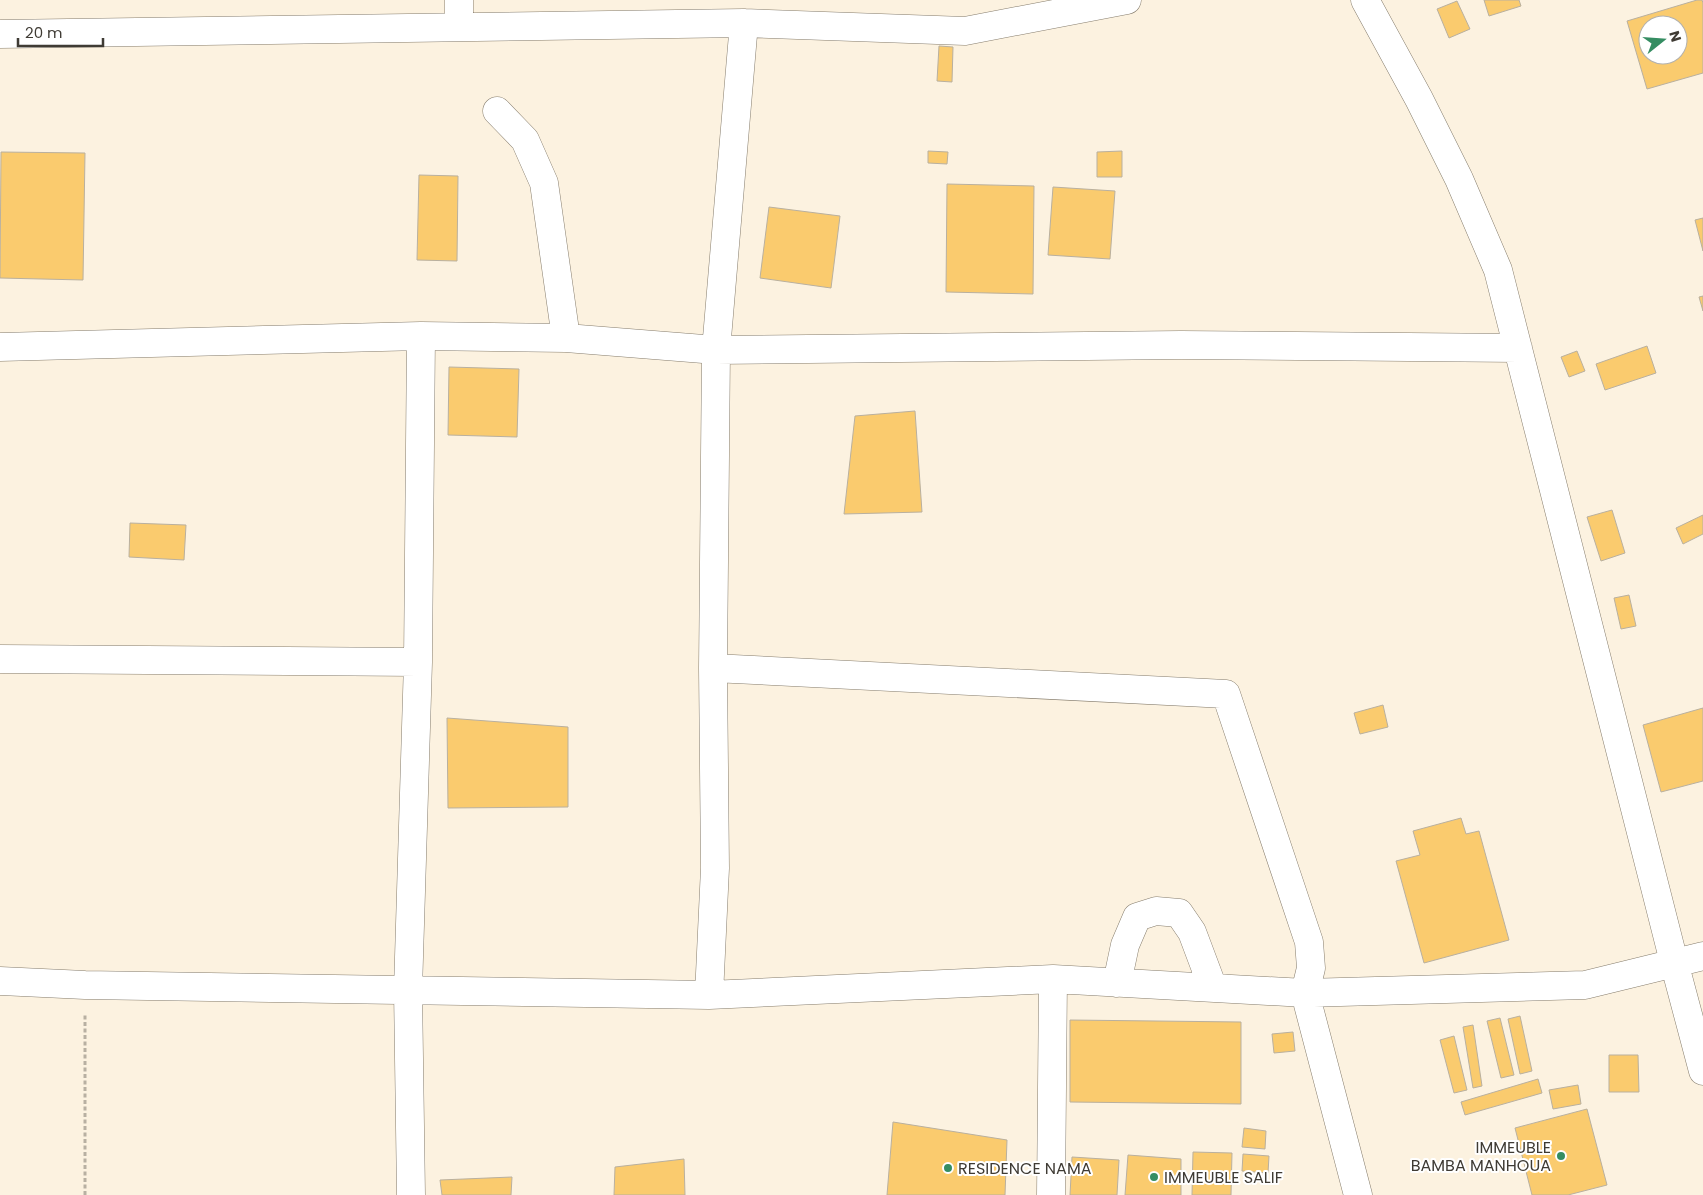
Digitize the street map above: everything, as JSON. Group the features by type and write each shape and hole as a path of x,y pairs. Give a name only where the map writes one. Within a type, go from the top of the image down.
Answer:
{"street":[{"path":"459,0 459,27"},
{"path":"0,34 744,23 965,31 1128,0"},
{"path":"1365,0 1459,179 1498,270 1703,1071"},
{"path":"709,996 715,868 713,668 716,350 744,23"},
{"path":"498,111 525,140 544,183 566,338"},
{"path":"0,347 420,336 566,338 716,350 1181,345 1518,348"},
{"path":"412,1195 408,990 418,662 420,336"},
{"path":"0,659 418,662"},
{"path":"713,668 1226,694 1309,942 1311,968 1305,993 1358,1195"},
{"path":"1117,982 1125,945 1136,916 1156,911 1179,914 1192,932 1213,988"},
{"path":"0,981 85,985 709,996 1052,979 1305,993 1584,985 1703,956"},
{"path":"1051,1195 1052,979"}],"path":[{"path":"85,985 85,1195"}],"building":[{"path":"1484,0 1519,0 1521,6 1489,16"},
{"path":"1702,0 1703,73 1647,89 1640,65 1688,65 1688,15 1647,15"},
{"path":"1457,1 1470,29 1449,38 1437,9"},
{"path":"1638,18 1638,58 1627,21"},
{"path":"939,46 953,47 952,82 937,81"},
{"path":"928,151 948,152 947,164 928,163"},
{"path":"1122,151 1122,177 1097,177 1097,152"},
{"path":"1,152 85,153 83,280 0,278"},
{"path":"419,175 458,176 457,261 417,260"},
{"path":"947,184 1034,186 1033,294 946,292"},
{"path":"1053,187 1115,191 1110,259 1048,255"},
{"path":"769,207 840,216 831,288 760,278"},
{"path":"1703,218 1703,251 1695,220"},
{"path":"1703,296 1703,311 1699,297"},
{"path":"1647,346 1656,373 1605,390 1596,364"},
{"path":"1577,351 1585,371 1569,377 1561,357"},
{"path":"449,367 519,369 517,437 448,435"},
{"path":"915,411 922,512 844,514 855,416"},
{"path":"1612,510 1625,553 1601,561 1587,517"},
{"path":"1703,515 1703,534 1683,544 1676,528"},
{"path":"130,523 186,525 184,560 129,557"},
{"path":"1629,595 1636,626 1621,629 1614,598"},
{"path":"1383,705 1388,727 1360,734 1354,713"},
{"path":"1703,708 1703,781 1661,792 1643,725"},
{"path":"447,718 568,727 568,807 448,808"},
{"path":"1461,818 1466,834 1479,831 1509,940 1424,963 1396,861 1420,855 1413,831"},
{"path":"1520,1016 1532,1071 1520,1074 1508,1019"},
{"path":"1500,1018 1514,1075 1501,1078 1487,1021"},
{"path":"1070,1020 1241,1022 1241,1104 1070,1102"},
{"path":"1473,1025 1482,1086 1473,1088 1463,1027"},
{"path":"1293,1032 1295,1051 1274,1053 1272,1034"},
{"path":"1454,1036 1467,1090 1454,1093 1440,1040"},
{"path":"1609,1055 1638,1055 1639,1092 1609,1092"},
{"path":"1538,1079 1542,1093 1465,1115 1461,1102"},
{"path":"1578,1085 1581,1104 1553,1109 1549,1090"},
{"name":"IMMEUBLE BAMBA MANHOUA","path":"1587,1109 1607,1185 1568,1195 1532,1195 1515,1128"},
{"name":"RESIDENCE NAMA","path":"893,1122 1007,1140 1005,1195 887,1195"},
{"path":"1244,1128 1266,1131 1265,1149 1242,1147"},
{"path":"1193,1152 1232,1153 1231,1195 1192,1195"},
{"path":"1243,1154 1269,1156 1268,1173 1242,1171"},
{"name":"IMMEUBLE SALIF","path":"1128,1155 1181,1159 1181,1195 1125,1195"},
{"path":"1072,1157 1119,1160 1117,1195 1070,1195"},
{"path":"684,1159 685,1195 614,1195 615,1167"},
{"path":"512,1177 511,1195 442,1195 440,1180"}],"place":[{"name":"IMMEUBLE BAMBA MANHOUA","path":"1561,1156"},
{"name":"RESIDENCE NAMA","path":"948,1168"},
{"name":"IMMEUBLE SALIF","path":"1154,1177"}]}
